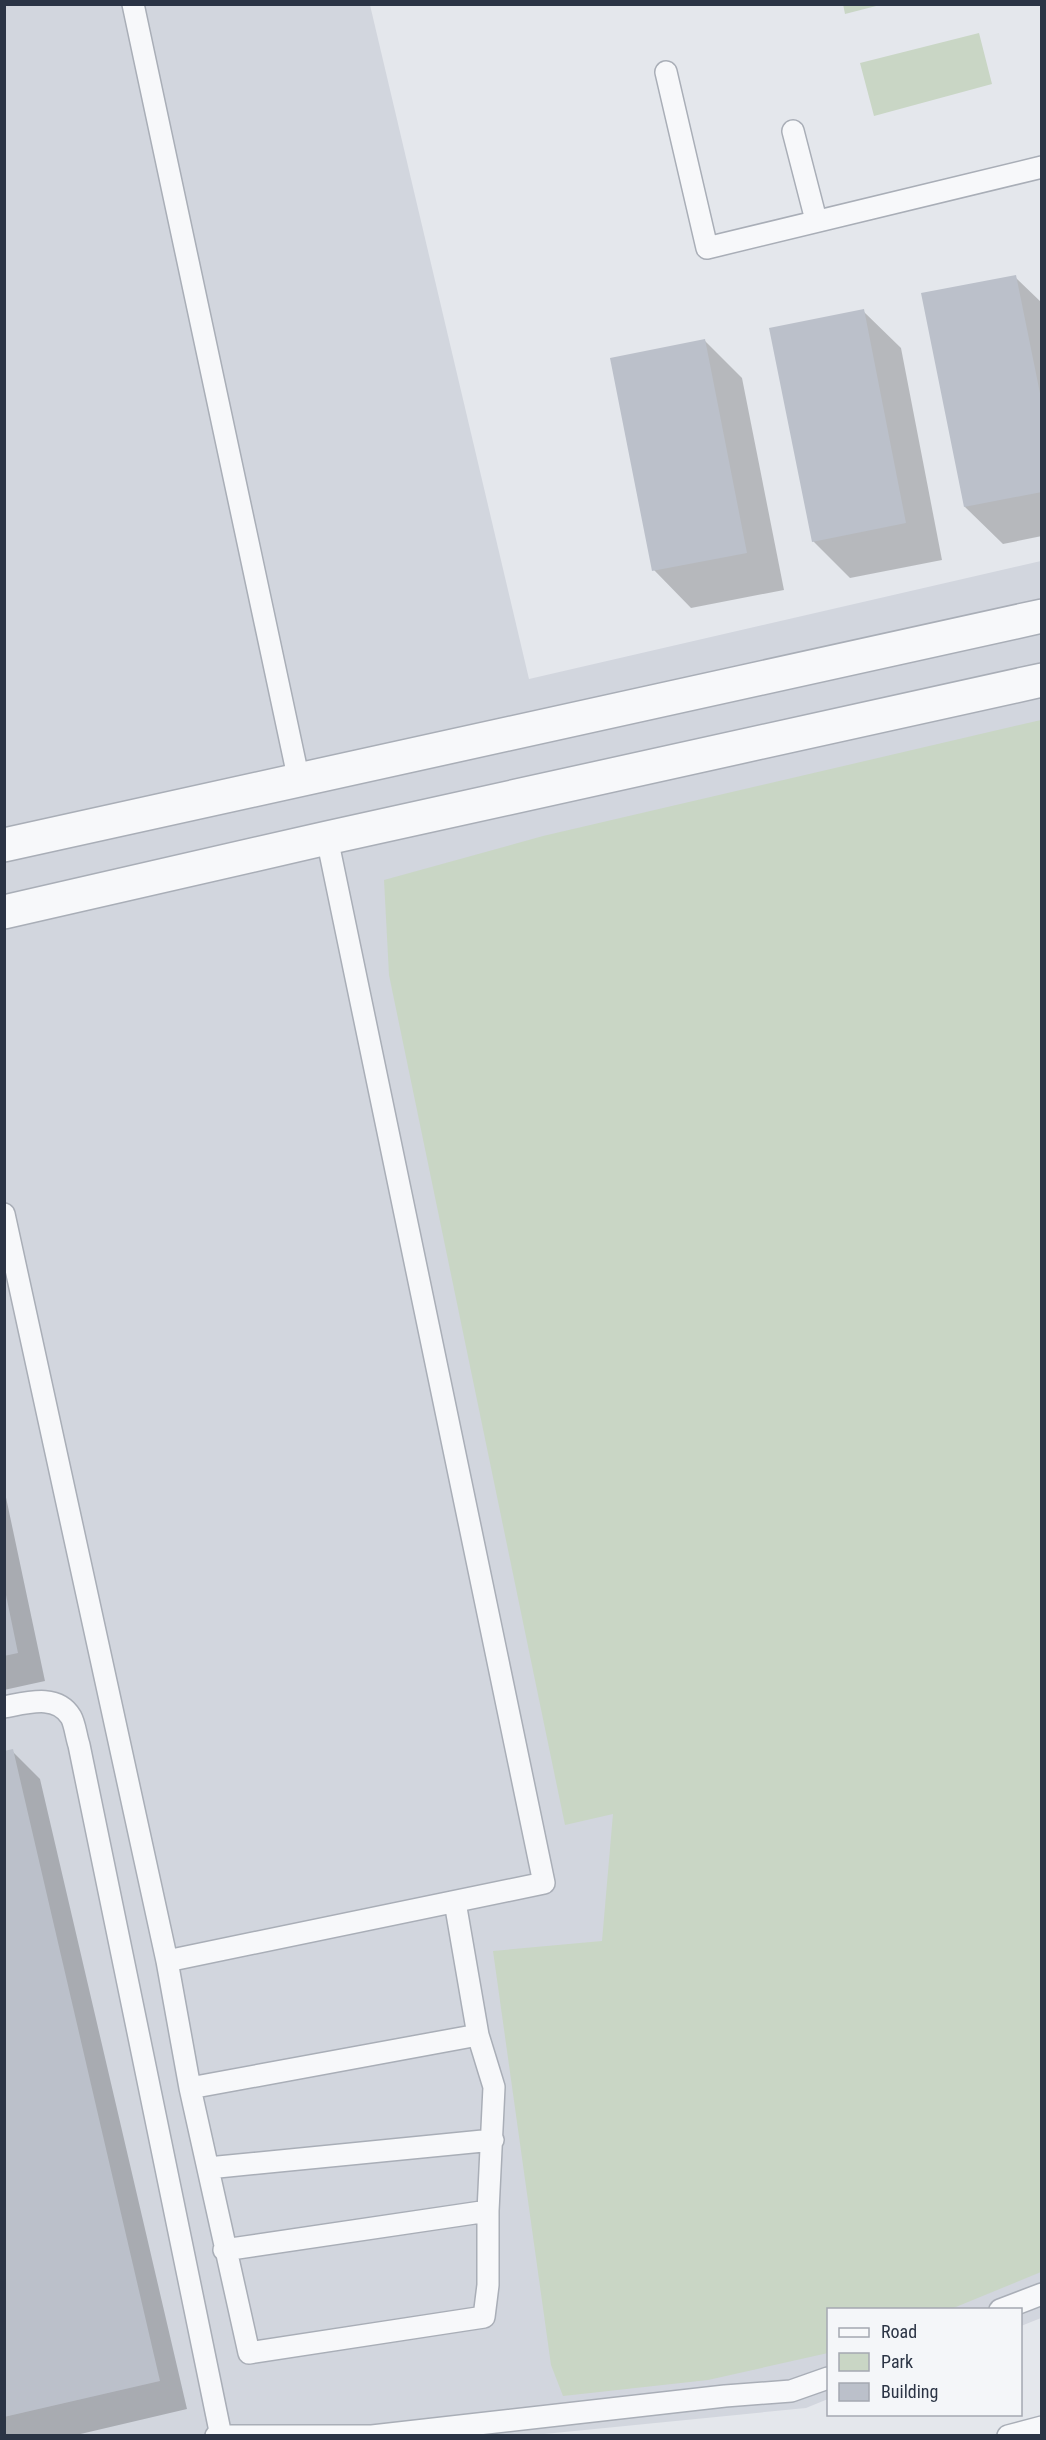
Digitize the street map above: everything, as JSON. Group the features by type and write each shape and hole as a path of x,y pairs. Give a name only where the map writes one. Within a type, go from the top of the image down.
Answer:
{"street":[{"path":"4,845 1041,616"},
{"path":"4,912 1041,680"}],"lane":[{"path":"133,4 299,781"},
{"path":"666,72 707,248 1041,167"},
{"path":"793,132 816,220"},
{"path":"167,1961 544,1883 327,838"},
{"path":"4,1214 167,1961 189,2088 249,2353 484,2317 488,2285 488,2211 494,2087 478,2036 455,1902"},
{"path":"4,1707 35,1701 55,1702 71,1716 79,1745 180,2230 219,2435 371,2436 725,2396 791,2391 827,2378"},
{"path":"189,2088 478,2036"},
{"path":"208,2168 493,2140"},
{"path":"224,2250 488,2211"},
{"path":"1005,2308 1041,2294"},
{"path":"1008,2436 1041,2427"}],"shaded area":[{"path":"5,5 370,5 529,679 1041,561 1041,2318 1022,2326 1022,2308 827,2308 827,2399 806,2408 524,2436 5,2436"}],"green space":[{"path":"843,4 880,4 880,5 845,14"},
{"path":"979,33 992,84 874,116 860,63"},
{"path":"1041,720 1041,2272 953,2308 827,2308 827,2353 708,2380 563,2396 551,2365 493,1951 602,1941 613,1814 565,1825 389,975 384,880 543,836"}],"building":[{"path":"1016,275 1042,403 1042,492 964,507 921,293"},
{"path":"864,309 906,523 812,542 769,328"},
{"path":"705,339 747,553 652,571 610,358"},
{"path":"6,1595 18,1653 4,1656 4,1596"},
{"path":"13,1749 160,2381 4,2417 4,1751"}]}
